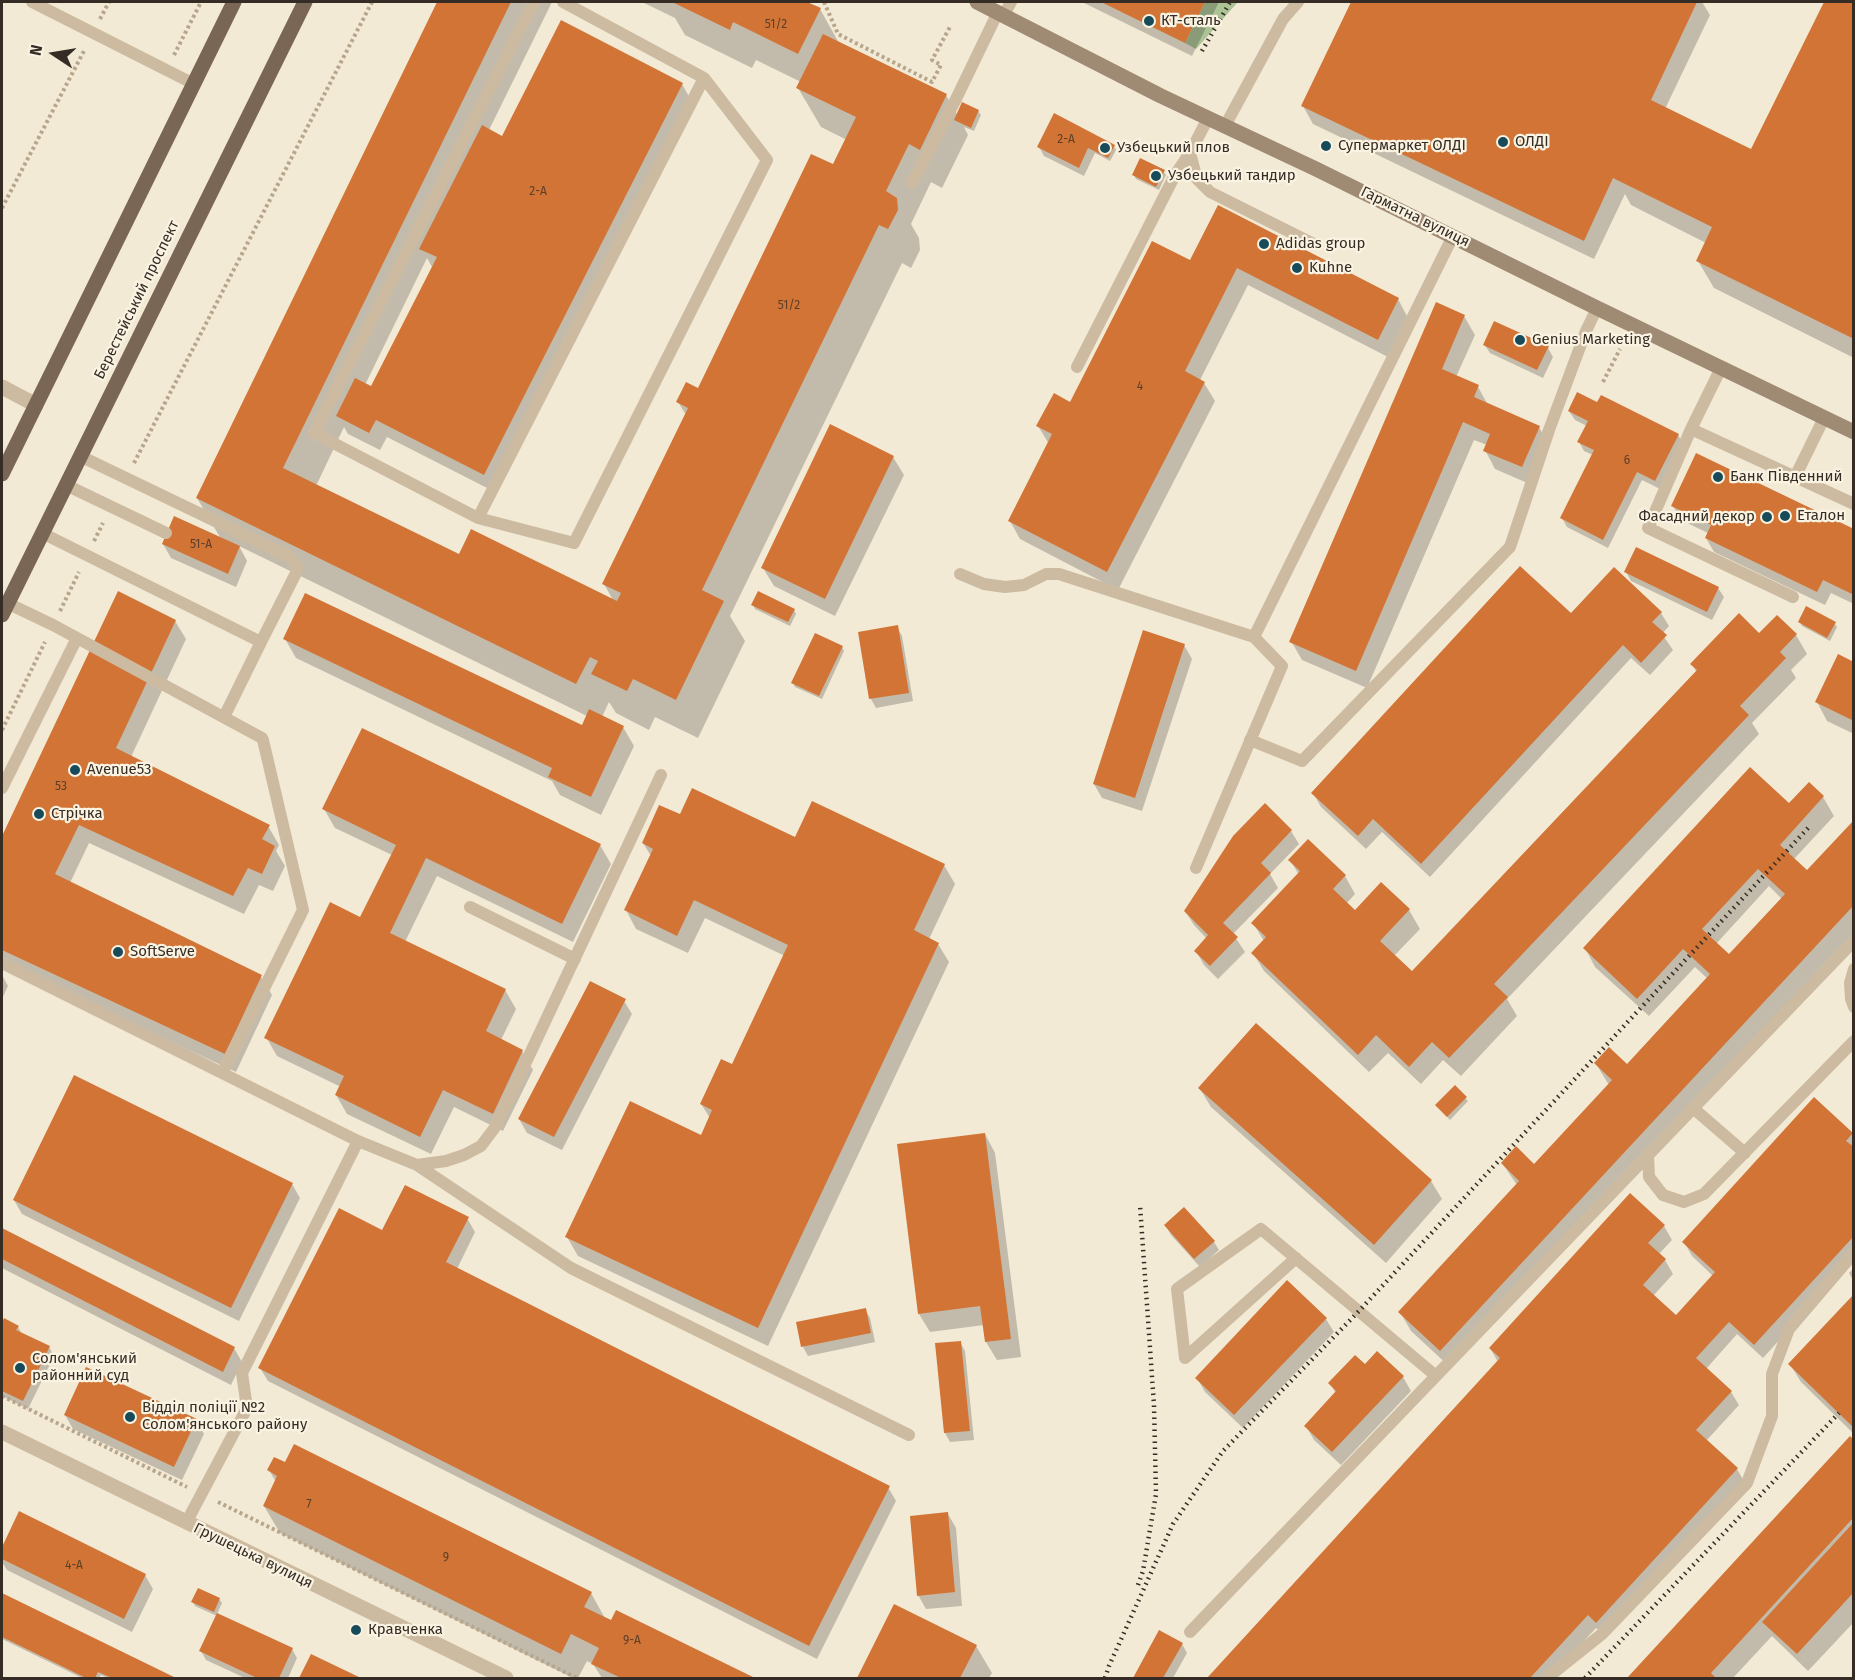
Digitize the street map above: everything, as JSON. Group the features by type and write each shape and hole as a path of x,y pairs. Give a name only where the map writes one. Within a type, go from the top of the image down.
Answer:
{"main road":[{"path":"2,474 234,2"},
{"name":"Берестейський проспект","path":"4,609 305,2"}],"street":[{"name":"Гарматна вулиця","path":"977,2 1004,9 1208,118 1854,432"},
{"path":"2,387 36,405"},
{"name":"Грушецька вулиця","path":"2,1432 506,1678"}],"lane":[{"path":"32,2 194,84"},
{"path":"534,2 314,433 478,518 574,543 767,160 704,78 563,2"},
{"path":"1225,126 1283,19 1298,2"},
{"path":"912,183 1004,9"},
{"path":"478,518 704,78"},
{"path":"1077,367 1175,175 1190,153 1208,118"},
{"path":"1190,153 1197,179 1210,192 1314,244"},
{"path":"1254,637 1453,236"},
{"path":"1250,740 1302,761 1510,547 1549,430 1586,331 1598,308"},
{"path":"1721,368 1691,429 1648,528 1794,597"},
{"path":"1795,477 1824,418"},
{"path":"1691,429 1854,504"},
{"path":"80,456 290,557 297,567 224,717"},
{"path":"66,485 166,533"},
{"path":"42,533 261,642"},
{"path":"960,574 984,584 1005,587 1024,585 1046,574 1059,574 1254,637 1282,666 1196,868"},
{"path":"4,609 53,626 77,638 263,740 303,907 222,1073"},
{"path":"2,788 77,638"},
{"path":"417,1165 446,1161 464,1155 481,1146 496,1126 661,775"},
{"path":"470,907 575,959"},
{"path":"1190,1632 1854,941"},
{"path":"2,963 358,1141 417,1165 571,1268 909,1435"},
{"path":"1854,969 1850,983 1854,1008"},
{"path":"1648,1155 1649,1177 1663,1195 1684,1202 1704,1194 1854,1041"},
{"path":"1693,1108 1744,1153"},
{"path":"186,1523 247,1408 242,1373 358,1141"},
{"path":"1296,1258 1185,1358 1177,1289 1261,1229 1296,1258 1436,1376"},
{"path":"1547,1678 1602,1634 1747,1483 1772,1416 1772,1374 1789,1329 1854,1252"}],"path":[{"path":"2,208 109,2"},
{"path":"167,69 201,2"},
{"path":"125,478 372,2"},
{"path":"824,2 838,34 932,82 941,65 932,60 950,27"},
{"path":"1603,382 1620,349"},
{"path":"2,730 106,517"},
{"path":"2,1396 577,1678"}],"green space":[{"path":"1205,2 1238,2 1196,49 1185,43"}],"building":[{"path":"437,2 511,2 283,468 459,554 471,529 617,601 621,593 602,584 688,408 676,402 686,382 698,388 811,154 833,164 856,117 796,88 823,34 947,94 920,150 909,144 886,191 897,198 898,210 888,229 879,225 702,590 724,601 676,700 633,679 627,691 591,674 598,661 590,657 576,684 196,498"},
{"path":"672,2 807,2 821,8 798,54 733,22 730,30"},
{"path":"1101,2 1205,2 1185,43"},
{"path":"1351,2 1697,2 1651,100 1751,149 1824,2 1854,2 1854,339 1696,261 1712,227 1613,178 1584,241 1301,106"},
{"path":"561,20 683,83 484,475 376,420 369,433 336,416 355,378 371,386 437,257 419,249 482,125 502,136"},
{"path":"962,102 979,110 971,128 954,120"},
{"path":"1054,113 1115,145 1108,158 1088,148 1079,168 1037,147"},
{"path":"1140,158 1165,170 1156,187 1132,175"},
{"path":"1218,205 1399,298 1378,340 1237,268 1185,371 1205,382 1107,572 1008,521 1052,434 1036,426 1054,393 1070,402 1152,241 1190,260"},
{"path":"1436,302 1465,315 1442,369 1479,385 1474,397 1540,426 1522,467 1483,451 1490,434 1463,422 1356,671 1289,642"},
{"path":"1494,321 1549,346 1537,370 1483,345"},
{"path":"1577,392 1597,402 1601,395 1679,434 1655,481 1637,472 1603,540 1560,518 1594,450 1577,442 1588,421 1568,411"},
{"path":"830,424 894,456 825,599 761,568"},
{"path":"1696,453 1854,529 1854,595 1823,580 1817,592 1705,538 1711,525 1671,506"},
{"path":"174,516 240,546 228,574 162,544"},
{"path":"1636,547 1719,587 1707,612 1624,572"},
{"path":"1520,566 1571,613 1614,567 1662,612 1652,622 1667,635 1641,663 1623,645 1421,864 1373,819 1358,836 1311,793"},
{"path":"118,591 176,620 116,748 270,825 262,839 275,846 262,874 248,868 233,896 79,825 55,874 262,975 225,1054 2,950 2,836"},
{"path":"758,591 795,609 788,622 751,605"},
{"path":"305,593 582,725 589,709 624,726 591,797 548,777 552,768 283,639"},
{"path":"1806,606 1836,622 1827,638 1798,622"},
{"path":"1739,613 1759,633 1777,615 1797,634 1780,652 1786,658 1740,706 1749,715 1494,984 1508,997 1449,1058 1432,1042 1409,1067 1376,1035 1358,1055 1251,953 1266,937 1251,923 1300,871 1288,860 1308,839 1346,875 1333,889 1355,910 1381,882 1410,909 1380,941 1412,971 1697,670 1690,664"},
{"path":"898,625 909,693 869,699 858,632"},
{"path":"1143,630 1185,644 1135,798 1093,784"},
{"path":"815,633 843,646 819,696 791,683"},
{"path":"1838,654 1854,662 1854,721 1815,702"},
{"path":"362,728 601,844 562,924 426,858 390,933 506,989 486,1031 523,1050 493,1114 443,1090 420,1137 335,1095 344,1076 264,1038 330,902 360,917 396,845 322,809"},
{"path":"1750,767 1789,803 1809,782 1824,796 1780,845 1807,870 1854,820 1854,905 1440,1351 1398,1312 1519,1181 1501,1163 1516,1146 1534,1164 1612,1080 1594,1063 1609,1047 1627,1064 1710,974 1683,949 1637,999 1583,948","holes":["1758,869 1785,894 1729,954 1702,929"]},
{"path":"692,788 795,837 812,801 945,864 914,930 939,943 758,1328 565,1237 630,1101 701,1135 712,1110 700,1104 721,1059 732,1064 788,945 694,900 677,936 624,910 653,849 642,843 659,805 680,814"},
{"path":"1265,803 1292,830 1261,863 1271,873 1223,923 1238,937 1210,966 1194,951 1208,935 1184,911 1233,836"},
{"path":"590,981 626,999 554,1137 518,1119"},
{"path":"1256,1023 1432,1180 1374,1245 1198,1088"},
{"path":"74,1075 293,1183 231,1308 13,1200"},
{"path":"1455,1085 1467,1097 1447,1117 1435,1105"},
{"path":"1814,1097 1853,1133 1846,1141 1854,1147 1854,1236 1754,1345 1729,1322 1696,1358 1732,1391 1696,1430 1738,1468 1596,1623 1588,1615 1530,1678 1207,1678 1500,1358 1489,1348 1630,1193 1665,1225 1648,1243 1666,1259 1643,1285 1676,1315 1715,1272 1682,1242"},
{"path":"985,1133 1011,1339 985,1342 980,1306 918,1314 897,1144"},
{"path":"405,1185 469,1217 446,1262 890,1486 809,1646 258,1368 339,1208 382,1230"},
{"path":"1184,1207 1215,1241 1194,1259 1164,1225"},
{"path":"2,1228 235,1347 223,1372 2,1259"},
{"path":"1287,1280 1327,1318 1234,1415 1195,1378"},
{"path":"1854,1294 1854,1428 1788,1364"},
{"path":"866,1308 871,1333 801,1347 796,1322"},
{"name":"Солом'янський районний суд","path":"4,1318 19,1326 16,1330 50,1346 23,1401 2,1391 2,1323"},
{"path":"961,1341 970,1431 944,1433 935,1343"},
{"path":"1377,1351 1404,1376 1332,1452 1304,1426 1336,1391 1328,1383 1355,1355 1365,1364"},
{"name":"Відділ поліції №2 Солом'янського району","path":"86,1367 197,1419 174,1467 64,1415"},
{"path":"1850,1436 1854,1440 1854,1517 1711,1673 1716,1678 1627,1678"},
{"path":"294,1444 592,1592 584,1607 611,1620 616,1610 755,1678 621,1678 591,1664 599,1648 571,1634 561,1654 263,1506 277,1476 267,1470 274,1457 285,1462"},
{"path":"19,1511 146,1574 124,1619 2,1559 2,1547"},
{"path":"948,1512 955,1592 917,1596 910,1516"},
{"path":"1854,1522 1854,1592 1797,1654 1762,1622"},
{"path":"198,1588 220,1598 214,1612 191,1602"},
{"path":"2,1593 176,1678 112,1678 98,1672 95,1678 86,1678 2,1637"},
{"path":"894,1604 977,1645 960,1678 857,1678"},
{"path":"217,1613 293,1648 279,1678 257,1678 199,1651"},
{"path":"1159,1630 1183,1643 1163,1678 1133,1678"},
{"path":"311,1654 361,1678 299,1678"}],"railway":[{"path":"1202,51 1230,2"},
{"path":"1105,1678 1173,1524 1223,1451 1359,1311 1809,827"},
{"path":"1138,1585 1143,1571 1156,1494 1154,1405 1140,1205"},
{"path":"1585,1678 1839,1413"}],"place":[{"name":"КТ-сталь","path":"1149,21"},
{"name":"ОЛДІ","path":"1503,142"},
{"name":"Супермаркет ОЛДІ","path":"1326,146"},
{"name":"Узбецький плов","path":"1105,148"},
{"name":"Узбецький тандир","path":"1156,176"},
{"name":"Adidas group","path":"1264,244"},
{"name":"Kuhne","path":"1297,268"},
{"name":"Genius Marketing","path":"1520,340"},
{"name":"Банк Південний","path":"1718,477"},
{"name":"Еталон","path":"1785,516"},
{"name":"Фасадний декор","path":"1767,517"},
{"name":"Avenue53","path":"75,770"},
{"name":"Стрічка","path":"39,814"},
{"name":"SoftServe","path":"118,952"},
{"name":"Солом'янський районний суд","path":"20,1368"},
{"name":"Відділ поліції №2 Солом'янського району","path":"130,1417"},
{"name":"Кравченка","path":"356,1630"}]}
